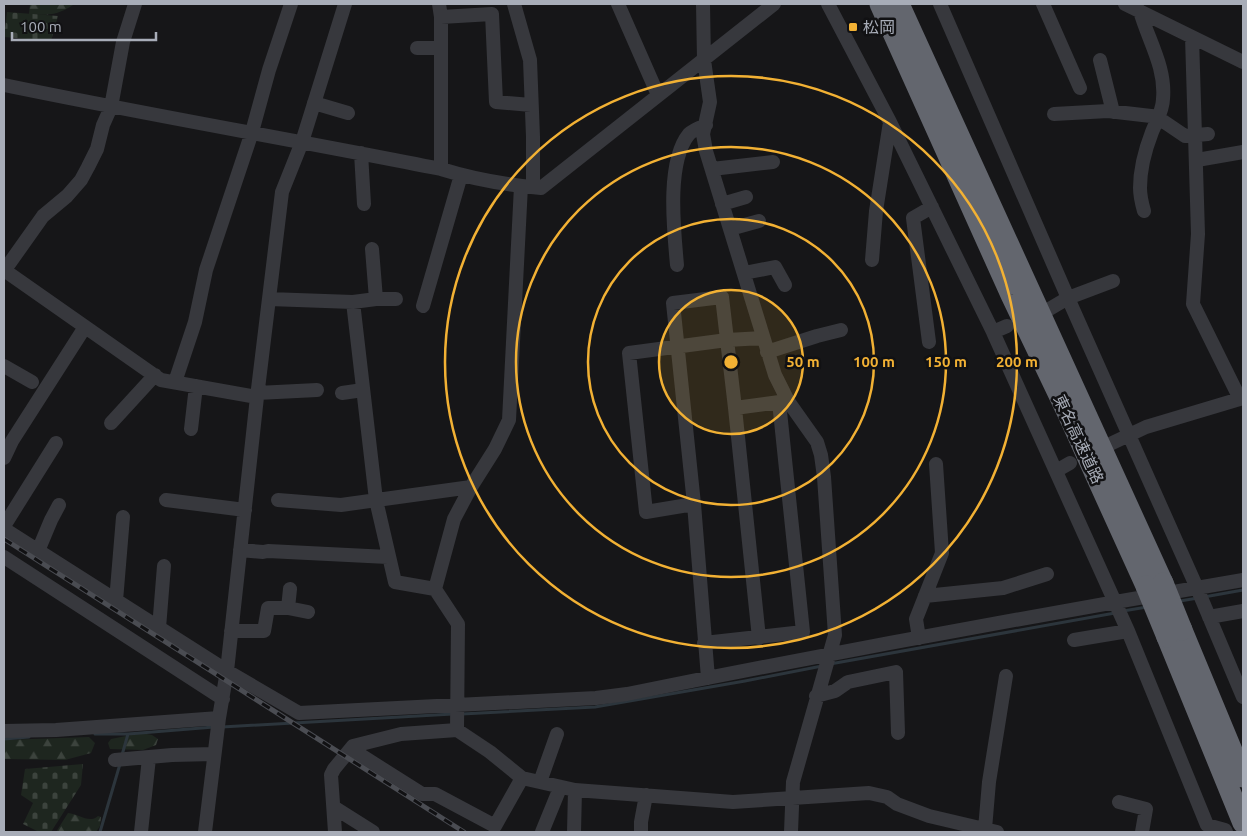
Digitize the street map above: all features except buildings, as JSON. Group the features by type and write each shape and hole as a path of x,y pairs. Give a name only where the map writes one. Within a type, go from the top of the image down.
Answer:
{"highway":[{"name":"東名高速道路","path":"880,4 1011,295 1067,412 1154,585"},
{"name":"東名高速道路","path":"899,4 1175,634 1243,778"},
{"name":"東名高速道路","path":"1175,634 1242,820"}],"street":[{"path":"135,4 123,42 111,108 103,125 97,148 81,180 67,196 44,216 4,270 161,380 257,395 317,390"},
{"path":"175,382 195,322 206,270 252,132 269,70 291,4"},
{"path":"205,832 219,718 227,671 257,395 282,192 302,142 345,4"},
{"path":"435,589 454,519 471,487 495,449 509,420 527,187 533,138 530,60 514,4"},
{"path":"618,4 658,94"},
{"path":"703,4 704,60 710,102 703,134 722,204 767,352 784,401 803,632 704,643"},
{"path":"4,85 111,108 252,132 441,169 461,175 541,188 774,4"},
{"path":"828,4 890,122 993,332 1128,631 1207,825 1225,830 1226,832"},
{"path":"940,4 1068,298 1198,588 1243,697"},
{"path":"1043,4 1080,88"},
{"path":"1125,4 1148,9 1192,37 1243,62"},
{"path":"1144,211 1140,189 1144,153 1163,103 1164,90 1148,9"},
{"path":"441,169 440,10 492,14 496,102 531,105"},
{"path":"1108,445 1146,426 1242,398 1193,304 1198,234 1197,160 1202,135 1192,37"},
{"path":"417,48 441,48"},
{"path":"1100,60 1114,112"},
{"path":"314,103 348,113"},
{"path":"1054,114 1114,112 1157,117 1185,136 1202,135"},
{"path":"872,260 876,210 890,122"},
{"path":"677,265 673,212 676,167 682,148 690,133 706,125"},
{"path":"1197,160 1243,152"},
{"path":"361,153 364,204"},
{"path":"712,169 772,162"},
{"path":"424,306 461,175"},
{"path":"722,204 746,197"},
{"path":"929,342 913,218 932,207"},
{"path":"730,228 759,220"},
{"path":"372,249 376,298"},
{"path":"744,273 775,267 785,285"},
{"path":"1046,311 1068,298 1113,281"},
{"path":"269,299 353,302 376,298 396,299"},
{"path":"708,678 694,504 674,303 722,298 759,638"},
{"path":"353,302 376,500 395,582 435,589 458,624 456,714 490,752 522,778 575,790 734,802 869,794 887,797 897,804 929,816 991,831 989,782 1006,676"},
{"path":"4,458 12,441 85,326"},
{"path":"993,332 1008,326"},
{"path":"767,352 841,330"},
{"path":"694,504 646,512 629,353 727,340 763,338"},
{"path":"4,366 32,382"},
{"path":"111,423 155,376"},
{"path":"191,429 196,386"},
{"path":"342,393 363,390"},
{"path":"735,408 784,401"},
{"path":"784,401 817,442 821,455 835,635 831,653 816,696 793,782 791,832"},
{"path":"56,443 8,510 4,527 116,601 298,713 456,714 611,696 831,653 1243,580"},
{"path":"1056,471 1070,463"},
{"path":"919,638 916,619 942,553 936,464"},
{"path":"278,500 341,505 471,487"},
{"path":"166,500 245,510"},
{"path":"38,551 50,520 59,505"},
{"path":"116,601 123,517"},
{"path":"240,550 388,557"},
{"path":"4,557 223,699"},
{"path":"159,628 164,566"},
{"path":"925,596 1003,588 1047,574"},
{"path":"288,608 290,589"},
{"path":"231,631 264,631 268,608 288,608 308,612"},
{"path":"1209,617 1243,611"},
{"path":"1074,640 1128,631"},
{"path":"816,696 835,692 848,682 896,672 898,733"},
{"path":"335,832 331,775 353,746 401,734 456,714"},
{"path":"4,731 56,730 219,718"},
{"path":"540,782 557,734"},
{"path":"351,749 422,794 435,794 495,826 522,778"},
{"path":"115,760 215,750"},
{"path":"141,832 150,758"},
{"path":"542,832 560,788"},
{"path":"574,832 575,790"},
{"path":"641,832 646,795"},
{"path":"1119,802 1146,809 1142,832"},
{"path":"334,808 373,832"}],"green space":[{"path":"30,4 73,5 57,13 41,15 29,14"},
{"path":"7,12 58,16 51,41 4,37"},
{"path":"141,733 152,735 158,739 156,745 143,750 110,749 108,743 111,739"},
{"path":"89,737 95,743 91,753 65,760 4,759 4,740"},
{"path":"83,764 81,785 51,832 39,832 23,824 33,803 21,795 25,769"},
{"path":"68,813 87,819 101,817 100,826 96,832 56,832"}],"waterway":[{"path":"1204,597 1243,590"},
{"path":"1180,601 1198,598"},
{"path":"1123,611 1147,607"},
{"path":"830,664 1115,613"},
{"path":"462,714 595,707 822,666"},
{"path":"222,727 453,714"},
{"path":"95,734 128,734 214,727"},
{"path":"122,755 128,734"},
{"path":"4,739 29,737"},
{"path":"100,832 120,764"}],"railway":[{"path":"4,539 464,832"}],"place":[{"name":"松岡","path":"853,27"}]}
